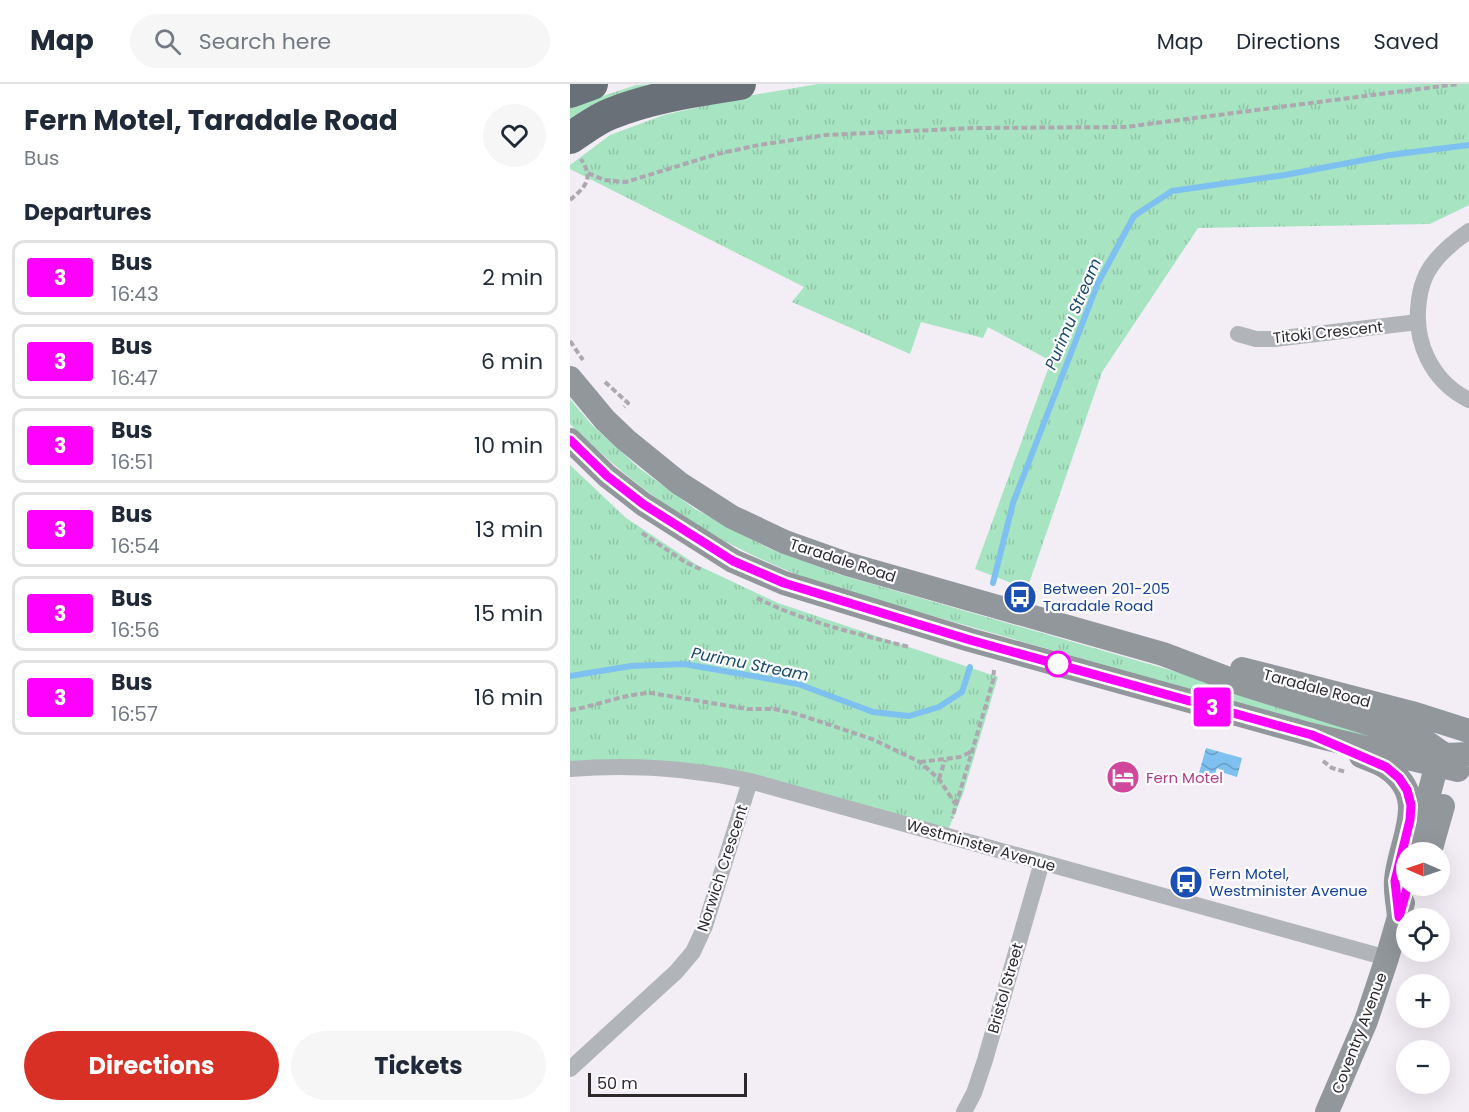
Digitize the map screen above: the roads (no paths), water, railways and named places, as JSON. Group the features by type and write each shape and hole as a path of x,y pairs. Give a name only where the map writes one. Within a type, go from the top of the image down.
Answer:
{"highway":[{"path":"570,92 592,84"},
{"path":"573,144 608,115 672,95 740,84"}],"main road":[{"name":"Taradale Road","path":"570,378 605,420 659,468 706,501 758,530 847,564 1163,654 1242,684 1425,741 1455,763"},
{"path":"570,440 607,476 651,510 733,561 784,583 970,640 1312,735 1455,763"},
{"name":"Taradale Road","path":"1163,654 1197,658 1312,686 1469,731"},
{"path":"1312,735 1386,767 1399,778 1407,790 1411,805 1410,820 1395,881 1398,908"},
{"path":"1418,842 1455,763"},
{"path":"1433,842 1455,763"},
{"name":"Coventry Avenue","path":"1327,1112 1366,1021 1396,928"}],"street":[{"path":"1469,231 1454,241 1426,274 1420,295 1418,322 1427,360 1442,380 1469,400"},
{"name":"Titoki Crescent","path":"1238,334 1256,339 1274,339 1418,322"},
{"name":"Westminster Avenue","path":"570,769 617,766 670,768 712,773 750,781 1388,958"},
{"name":"Norwich Crescent","path":"570,1069 676,972 693,952 705,926 750,781"},
{"name":"Bristol Street","path":"964,1112 974,1093 985,1060 1042,862"},
{"name":"Norwich Crescent","path":"570,1059 587,1052"}],"water":[{"path":"1206,748 1242,758 1237,777 1221,772 1217,768 1215,774 1210,776 1199,773"}],"waterway":[{"name":"Purimu Stream","path":"993,583 1013,503 1098,283 1134,216 1172,191 1285,175 1390,155 1469,145"},
{"name":"Purimu Stream","path":"570,676 631,666 684,664 798,684 873,712 909,716 939,707 962,692 970,667"}],"place":[{"name":"Between 201-205 Taradale Road","path":"1020,597"},
{"name":"Fern Motel","path":"1123,777"},
{"name":"Fern Motel, Westminister Avenue","path":"1186,882"}]}
